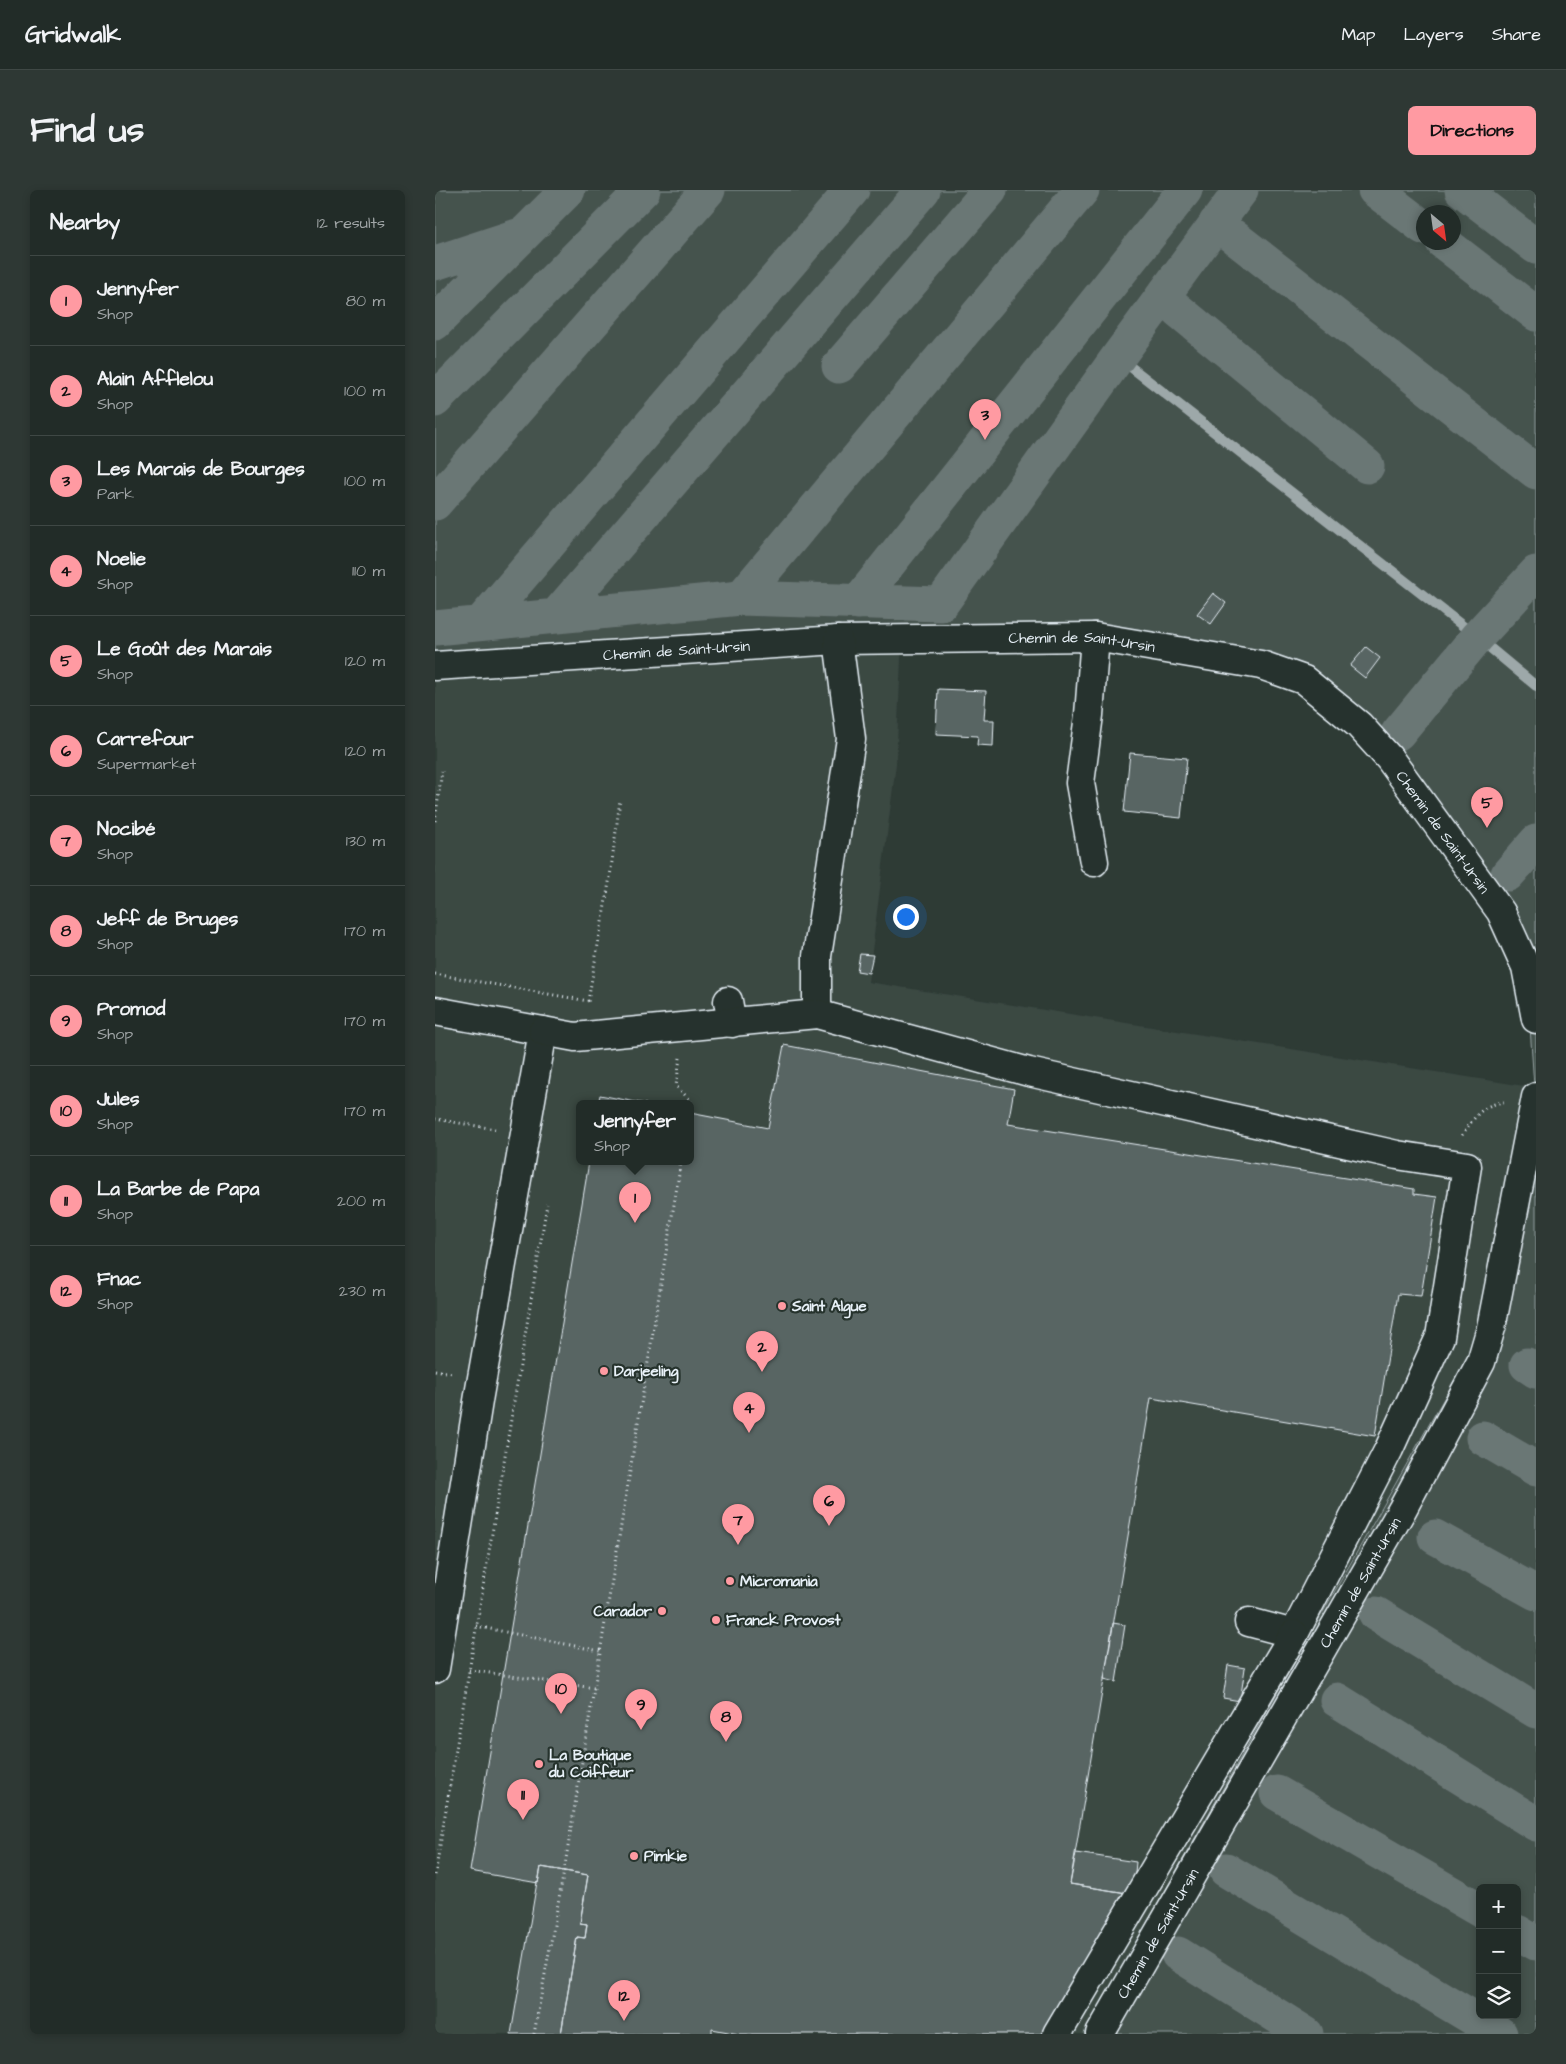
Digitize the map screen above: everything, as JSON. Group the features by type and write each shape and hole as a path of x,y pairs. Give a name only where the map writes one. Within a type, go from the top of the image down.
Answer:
{"street":[{"name":"Chemin de Saint-Ursin","path":"435,666 838,640 1095,637 1261,665 1304,680 1359,725 1389,758 1501,912 1526,967 1536,1019"},
{"path":"1094,862 1080,782 1089,715 1095,637"},
{"path":"817,1014 817,956 851,739 838,640"},
{"path":"435,1011 575,1037 683,1027 730,1012 817,1014 1029,1072 1397,1155 1467,1166 1439,1337 1389,1449 1294,1634 1057,2034"},
{"path":"435,1670 479,1395 543,1031"},
{"name":"Chemin de Saint-Ursin","path":"1100,2034 1402,1510 1481,1362 1491,1328 1535,1100"},
{"path":"1249,1622 1294,1634"}],"path":[{"path":"435,821 442,771"},
{"path":"588,1001 620,800"},
{"path":"683,1027 676,1086 690,1100"},
{"path":"1450,1162 1461,1136 1476,1115 1491,1104 1535,1100"},
{"path":"534,2034 564,1871 681,1165"},
{"path":"476,1626 600,1651"},
{"path":"469,1670 594,1688"}],"shaded area":[{"path":"435,190 1536,190 1536,2034 1084,2034 1477,1340 1535,1101 1526,967 1389,758 1261,665 1095,637 435,666"},
{"path":"902,638 896,764 868,982 1536,1088 1477,1340 1084,2034 435,2034 435,666"}],"building":[{"path":"1213,593 1226,603 1211,624 1197,614"},
{"path":"1366,647 1380,658 1365,678 1350,666"},
{"path":"938,689 986,691 984,720 994,720 993,746 977,745 978,736 936,734"},
{"path":"1130,753 1187,758 1181,818 1124,812"},
{"path":"860,954 873,955 869,973 857,971"},
{"path":"784,1045 1014,1089 1008,1124 1414,1189 1414,1194 1437,1197 1421,1296 1398,1294 1375,1436 1151,1398 1070,1884 1133,1894 1047,2034 739,2034 712,2029 712,2034 561,2034 577,1937 585,1938 587,1924 580,1923 588,1875 541,1867 538,1883 470,1871 588,1165 694,1165 694,1114 768,1128"},
{"path":"600,1095 626,1100 599,1100"},
{"path":"1113,1623 1125,1625 1116,1682 1104,1679"},
{"path":"1228,1665 1245,1668 1240,1701 1223,1698"},
{"path":"1076,1853 1136,1862 1133,1894 1070,1884"},
{"path":"541,1867 588,1875 580,1923 587,1924 585,1938 577,1937 561,2034 511,2034 537,1882"}],"waterway":[{"path":"435,323 568,190"},
{"path":"435,400 643,190"},
{"path":"435,503 708,190"},
{"path":"481,623 852,190"},
{"path":"556,616 923,190"},
{"path":"839,366 990,190"},
{"path":"741,598 1082,190"},
{"path":"858,602 1185,190"},
{"path":"435,628 741,598 941,604 1118,357 1241,190"},
{"path":"1375,190 1416,222"},
{"path":"1462,190 1536,247"},
{"path":"1216,223 1536,472"},
{"path":"435,263 517,236"},
{"path":"1453,250 1536,314"},
{"path":"1162,297 1367,466"},
{"path":"1118,357 1477,637 1536,686"},
{"path":"1398,733 1477,637 1536,573"},
{"path":"1508,874 1536,842"},
{"path":"1527,1365 1536,1371"},
{"path":"1483,1438 1536,1469"},
{"path":"1435,1537 1536,1593"},
{"path":"1376,1614 1536,1711"},
{"path":"1337,1700 1536,1824"},
{"path":"1277,1793 1476,1908"},
{"path":"1226,1870 1500,2034"},
{"path":"1521,1934 1536,1943"},
{"path":"1178,1954 1306,2034"}],"place":[{"name":"Les Marais de Bourges","path":"985,440"},
{"name":"Le Goût des Marais","path":"1487,828"},
{"name":"Jennyfer","path":"635,1223"},
{"name":"Saint Algue","path":"782,1306"},
{"name":"Darjeeling","path":"604,1371"},
{"name":"Alain Afflelou","path":"762,1372"},
{"name":"Noelie","path":"749,1433"},
{"name":"Carrefour","path":"829,1526"},
{"name":"Nocibé","path":"738,1545"},
{"name":"Micromania","path":"730,1581"},
{"name":"Carador","path":"662,1611"},
{"name":"Franck Provost","path":"716,1620"},
{"name":"Jules","path":"561,1714"},
{"name":"Promod","path":"641,1730"},
{"name":"Jeff de Bruges","path":"726,1742"},
{"name":"La Boutique du Coiffeur","path":"539,1764"},
{"name":"La Barbe de Papa","path":"523,1820"},
{"name":"Pimkie","path":"634,1856"},
{"name":"Fnac","path":"624,2021"}]}
